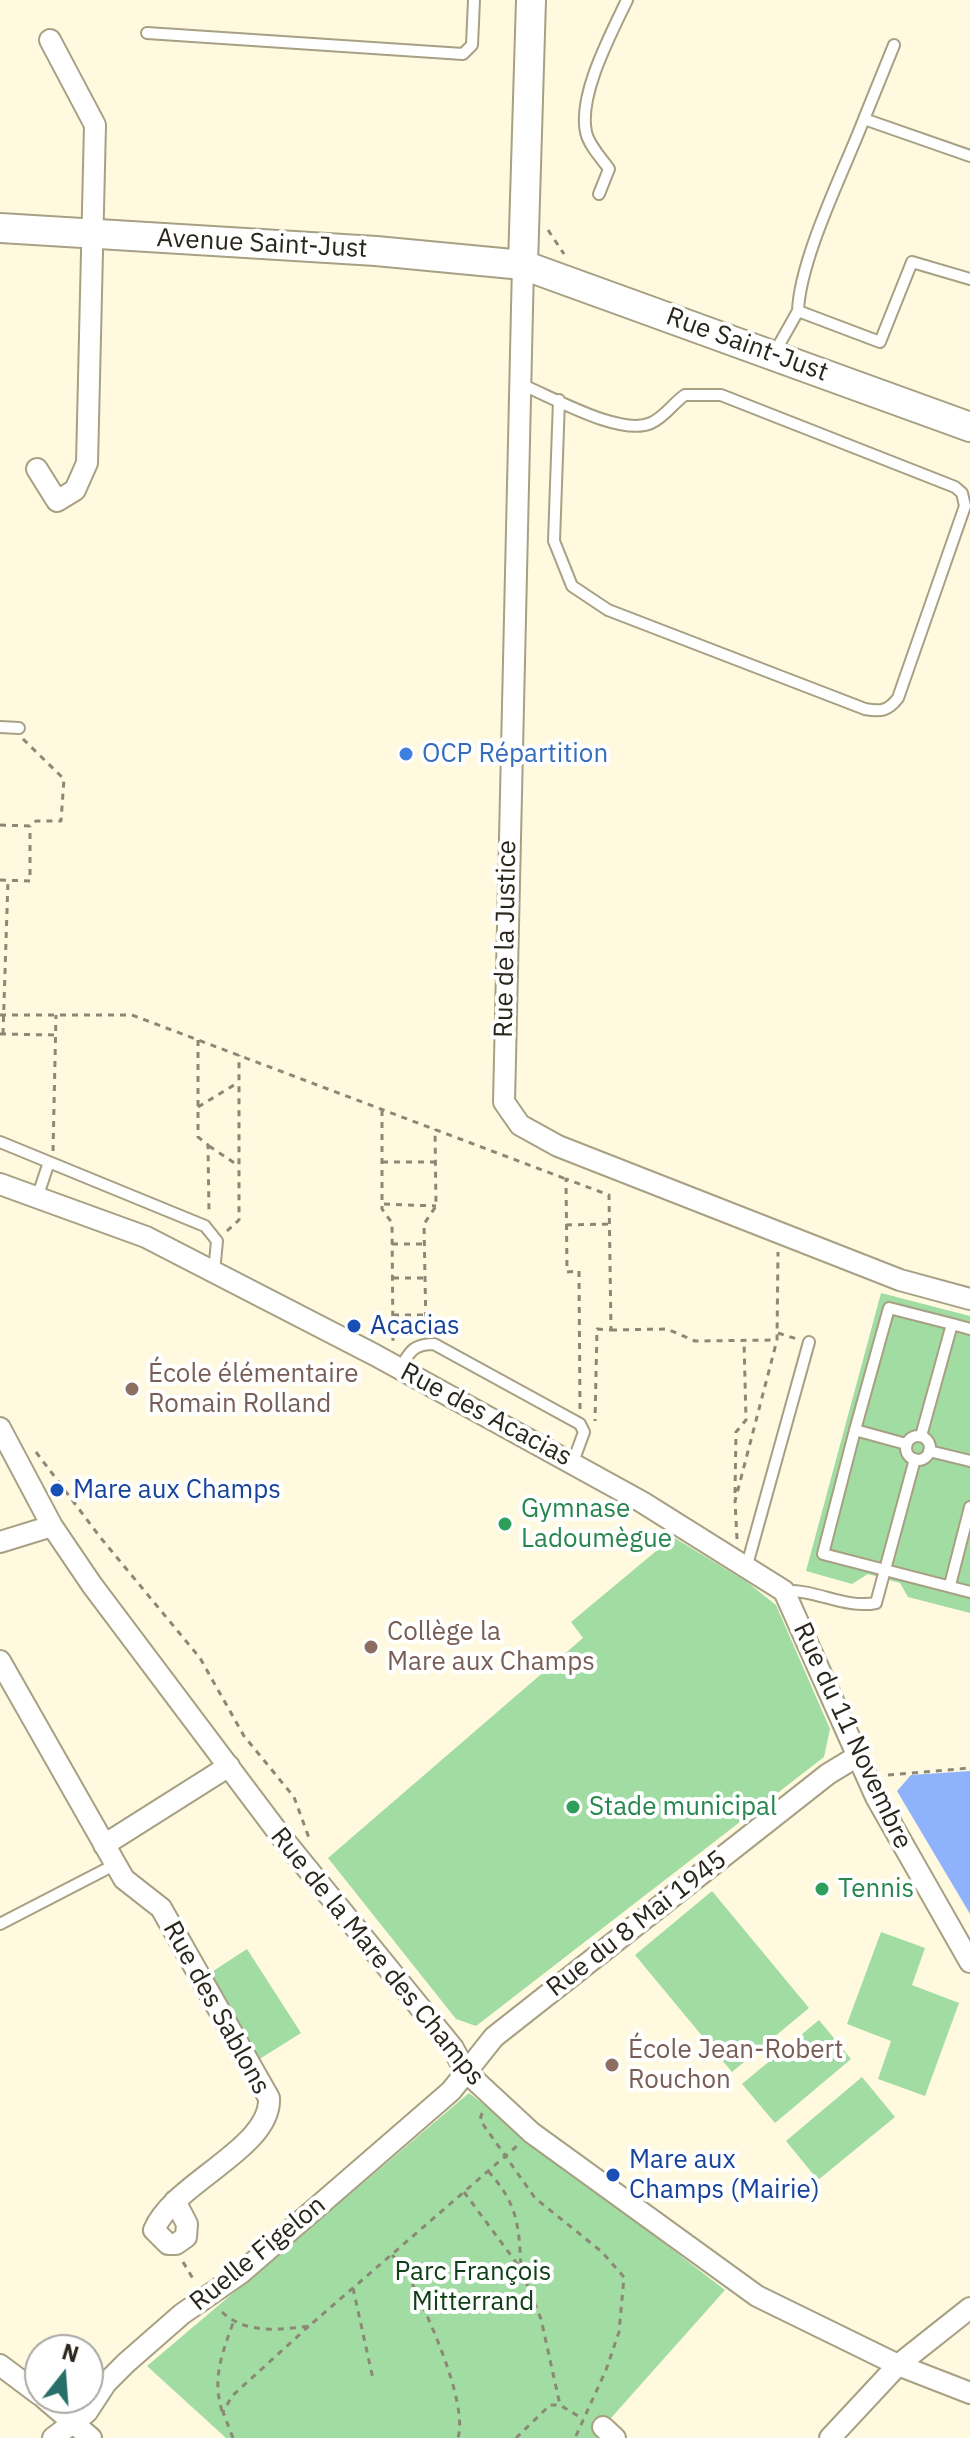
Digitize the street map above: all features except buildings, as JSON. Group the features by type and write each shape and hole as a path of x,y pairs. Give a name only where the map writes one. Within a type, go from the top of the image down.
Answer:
{"street":[{"path":"523,265 531,0"},
{"path":"37,469 57,501 75,490 87,463 95,125 50,40"},
{"name":"Avenue Saint-Just","path":"0,228 376,251 523,265"},
{"name":"Rue Saint-Just","path":"523,265 970,427"},
{"name":"Rue de la Justice","path":"523,265 504,1102 520,1125 558,1146 900,1280 970,1299"},
{"name":"Rue des Acacias","path":"0,1184 146,1237 392,1364 573,1462 729,1553 784,1591"},
{"name":"Rue de la Mare des Champs","path":"0,1428 52,1526 167,1687 280,1835 453,2048 465,2071 488,2094 532,2133 757,2296 898,2365 970,2393"},
{"path":"0,1542 52,1526"},
{"name":"Rue du 11 Novembre","path":"784,1591 856,1757 970,1962"},
{"name":"Rue des Sablons","path":"0,1661 124,1879 161,1908 269,2098 270,2114 259,2129 161,2214 154,2230 168,2244 176,2244"},
{"name":"Rue du 8 Mai 1945","path":"465,2071 494,2037 828,1774 856,1757"},
{"path":"104,1845 229,1766"},
{"name":"Ruelle Figelon","path":"53,2438 87,2412 106,2383 126,2363 241,2273 440,2101 465,2071"},
{"path":"830,2438 898,2365 970,2308"},
{"path":"0,2365 24,2383"},
{"path":"61,2414 91,2438"}],"lane":[{"path":"147,33 463,54 472,45 474,0"},
{"path":"599,194 609,169 586,135 585,111 602,53 627,0"},
{"path":"778,356 780,343 798,311 799,297 813,251 894,45"},
{"path":"864,119 970,156"},
{"path":"798,311 880,342 912,262 970,279"},
{"path":"520,384 559,400 618,425 638,427 661,418 685,395 721,395 955,487 962,493 965,506 898,698 890,708 881,712 865,709 608,610 572,586 554,541 559,400"},
{"path":"0,727 19,728"},
{"path":"0,1142 205,1226 217,1241 213,1274"},
{"path":"36,1198 49,1162"},
{"path":"970,1329 889,1308 823,1554 970,1592"},
{"path":"921,1436 952,1324"},
{"path":"747,1565 809,1342"},
{"path":"392,1364 410,1350 434,1344 582,1428 573,1462"},
{"path":"855,1430 906,1444"},
{"path":"921,1436 928,1442 929,1451 922,1459 915,1459 907,1454 906,1444 910,1438 921,1436"},
{"path":"929,1451 970,1461"},
{"path":"784,1591 800,1590 858,1606 876,1603 915,1459"},
{"path":"950,1585 970,1507"},
{"path":"0,1924 116,1864"}],"path":[{"path":"544,224 565,256"},
{"path":"0,825 30,826 36,821 61,821 64,779 22,737 19,728"},
{"path":"0,880 30,881 30,826"},
{"path":"8,880 2,1034 56,1035"},
{"path":"2,1015 132,1015 609,1195 611,1330"},
{"path":"49,1162 55,1147 56,1015"},
{"path":"198,1040 198,1137 239,1166"},
{"path":"217,1241 239,1220 239,1055"},
{"path":"198,1107 239,1082"},
{"path":"382,1109 382,1204 392,1223 392,1364"},
{"path":"426,1344 424,1224 436,1206 435,1129"},
{"path":"205,1226 209,1211 208,1145"},
{"path":"382,1162 435,1162"},
{"path":"566,1179 567,1272 579,1271 582,1428 595,1429 597,1329 667,1329 695,1341 777,1340"},
{"path":"382,1204 436,1206"},
{"path":"566,1225 609,1224"},
{"path":"735,1501 777,1340 779,1232"},
{"path":"392,1244 425,1244"},
{"path":"392,1278 425,1278"},
{"path":"393,1315 426,1315"},
{"path":"778,1333 809,1342"},
{"path":"729,1553 737,1538 736,1432 746,1420 744,1341"},
{"path":"31,1445 100,1537 200,1658 244,1736 294,1797 309,1839"},
{"path":"870,1783 893,1773 970,1768"},
{"path":"488,2094 480,2120 535,2198 602,2252 624,2277 619,2332 601,2428"},
{"path":"223,2412 241,2387 532,2133"},
{"path":"488,2171 503,2188 517,2214 521,2269"},
{"path":"464,2192 521,2269 541,2319 560,2405"},
{"path":"176,2244 186,2271 207,2298 233,2323 271,2331 309,2326"},
{"path":"391,2254 404,2267 448,2362 459,2413 458,2438"},
{"path":"353,2288 373,2379"},
{"path":"233,2323 219,2361 215,2388 233,2438"},
{"path":"516,2438 550,2405 560,2405 601,2428"},
{"path":"575,2438 601,2428"}],"green space":[{"path":"881,1293 970,1316 970,1613 908,1597 900,1583 868,1574 852,1584 806,1571"},
{"name":"Stade municipal","path":"673,1537 747,1582 776,1605 830,1729 824,1757 476,2026 456,2019 328,1858 583,1638 571,1622"},
{"path":"712,1891 809,2008 732,2072 635,1955"},
{"path":"881,1932 925,1948 912,1985 959,2003 925,2096 878,2079 891,2041 847,2024"},
{"path":"247,1949 301,2033 258,2060 204,1977"},
{"path":"819,2020 851,2059 775,2123 742,2084"},
{"path":"862,2077 895,2117 818,2180 786,2141"},
{"name":"Parc François Mitterrand","path":"469,2093 725,2290 603,2427 597,2438 226,2438 147,2366"}],"water":[{"path":"970,1771 970,1914 897,1791 911,1775"}],"place":[{"name":"OCP Répartition","path":"406,754"},
{"name":"Acacias","path":"354,1326"},
{"name":"École élémentaire Romain Rolland","path":"132,1389"},
{"name":"Mare aux Champs","path":"57,1490"},
{"name":"Gymnase Ladoumègue","path":"505,1524"},
{"name":"Collège la Mare aux Champs","path":"371,1647"},
{"name":"Stade municipal","path":"573,1807"},
{"name":"Tennis","path":"822,1889"},
{"name":"École Jean-Robert Rouchon","path":"612,2065"},
{"name":"Mare aux Champs (Mairie)","path":"613,2175"}]}
